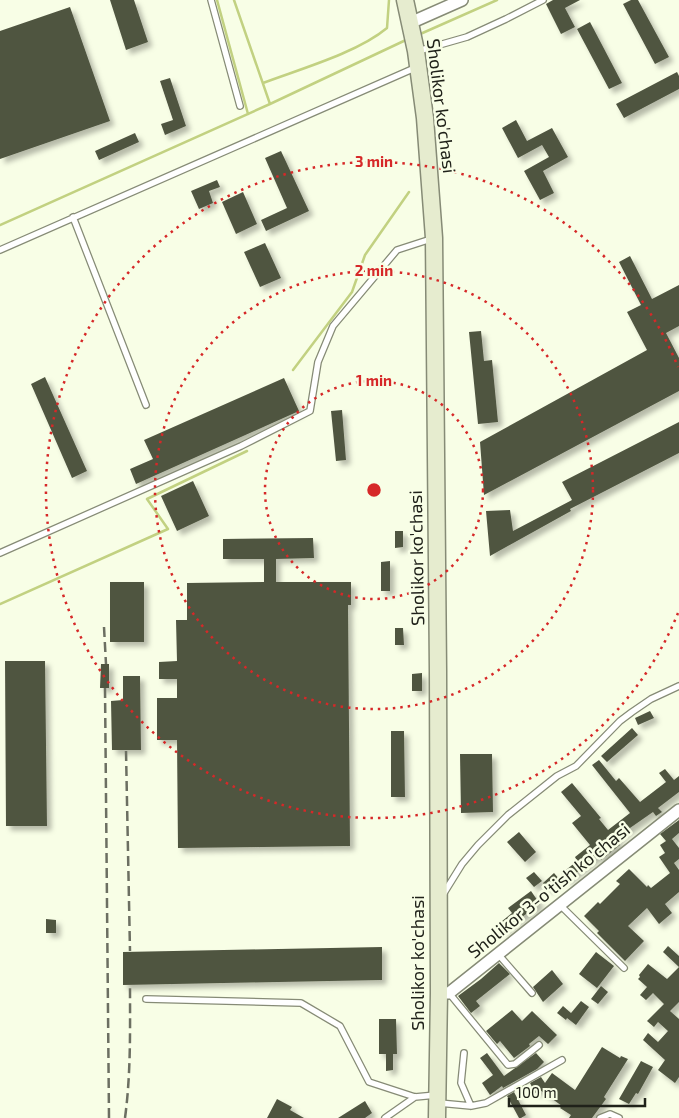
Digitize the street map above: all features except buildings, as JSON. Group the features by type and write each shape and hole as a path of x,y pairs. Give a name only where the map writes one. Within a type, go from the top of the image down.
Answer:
{"street":[{"name":"Sholikor ko'chasi","path":"405,0 414,43 426,127 434,238 438,901 444,993 437,1105"},
{"path":"414,43 462,0"},
{"name":"Sholikor 3-o'tish ko'chasi","path":"444,993 498,954 679,810"}],"lane":[{"path":"211,0 240,106"},
{"path":"0,250 73,217 414,43 467,37 543,0"},
{"path":"73,217 146,405"},
{"path":"0,553 241,446 310,411 318,362 333,326 397,250 434,238"},
{"path":"438,901 462,864 508,815 557,776 576,766 620,721 651,699 679,686"},
{"path":"560,905 624,968"},
{"path":"498,954 532,993"},
{"path":"444,993 508,1065 515,1064 539,1045"},
{"path":"146,999 301,1003 340,1026 369,1082 437,1105 471,1106 486,1103 562,1060"},
{"path":"464,1052 461,1084 471,1106"},
{"path":"385,1118 415,1097"},
{"path":"600,1118 610,1114 619,1118"}],"waterway":[{"path":"217,0 248,114"},
{"path":"234,0 270,104"},
{"path":"263,83 328,60 375,37 387,28 389,0"},
{"path":"418,35 497,0"},
{"path":"0,225 270,104 408,39"},
{"path":"293,370 352,292 365,255 409,192"},
{"path":"0,604 168,529 147,499 247,451"}],"railway":[{"path":"104,627 106,664"},
{"path":"105,688 109,1118"},
{"path":"126,751 130,951"},
{"path":"125,1118 129,1068 130,985"}]}
